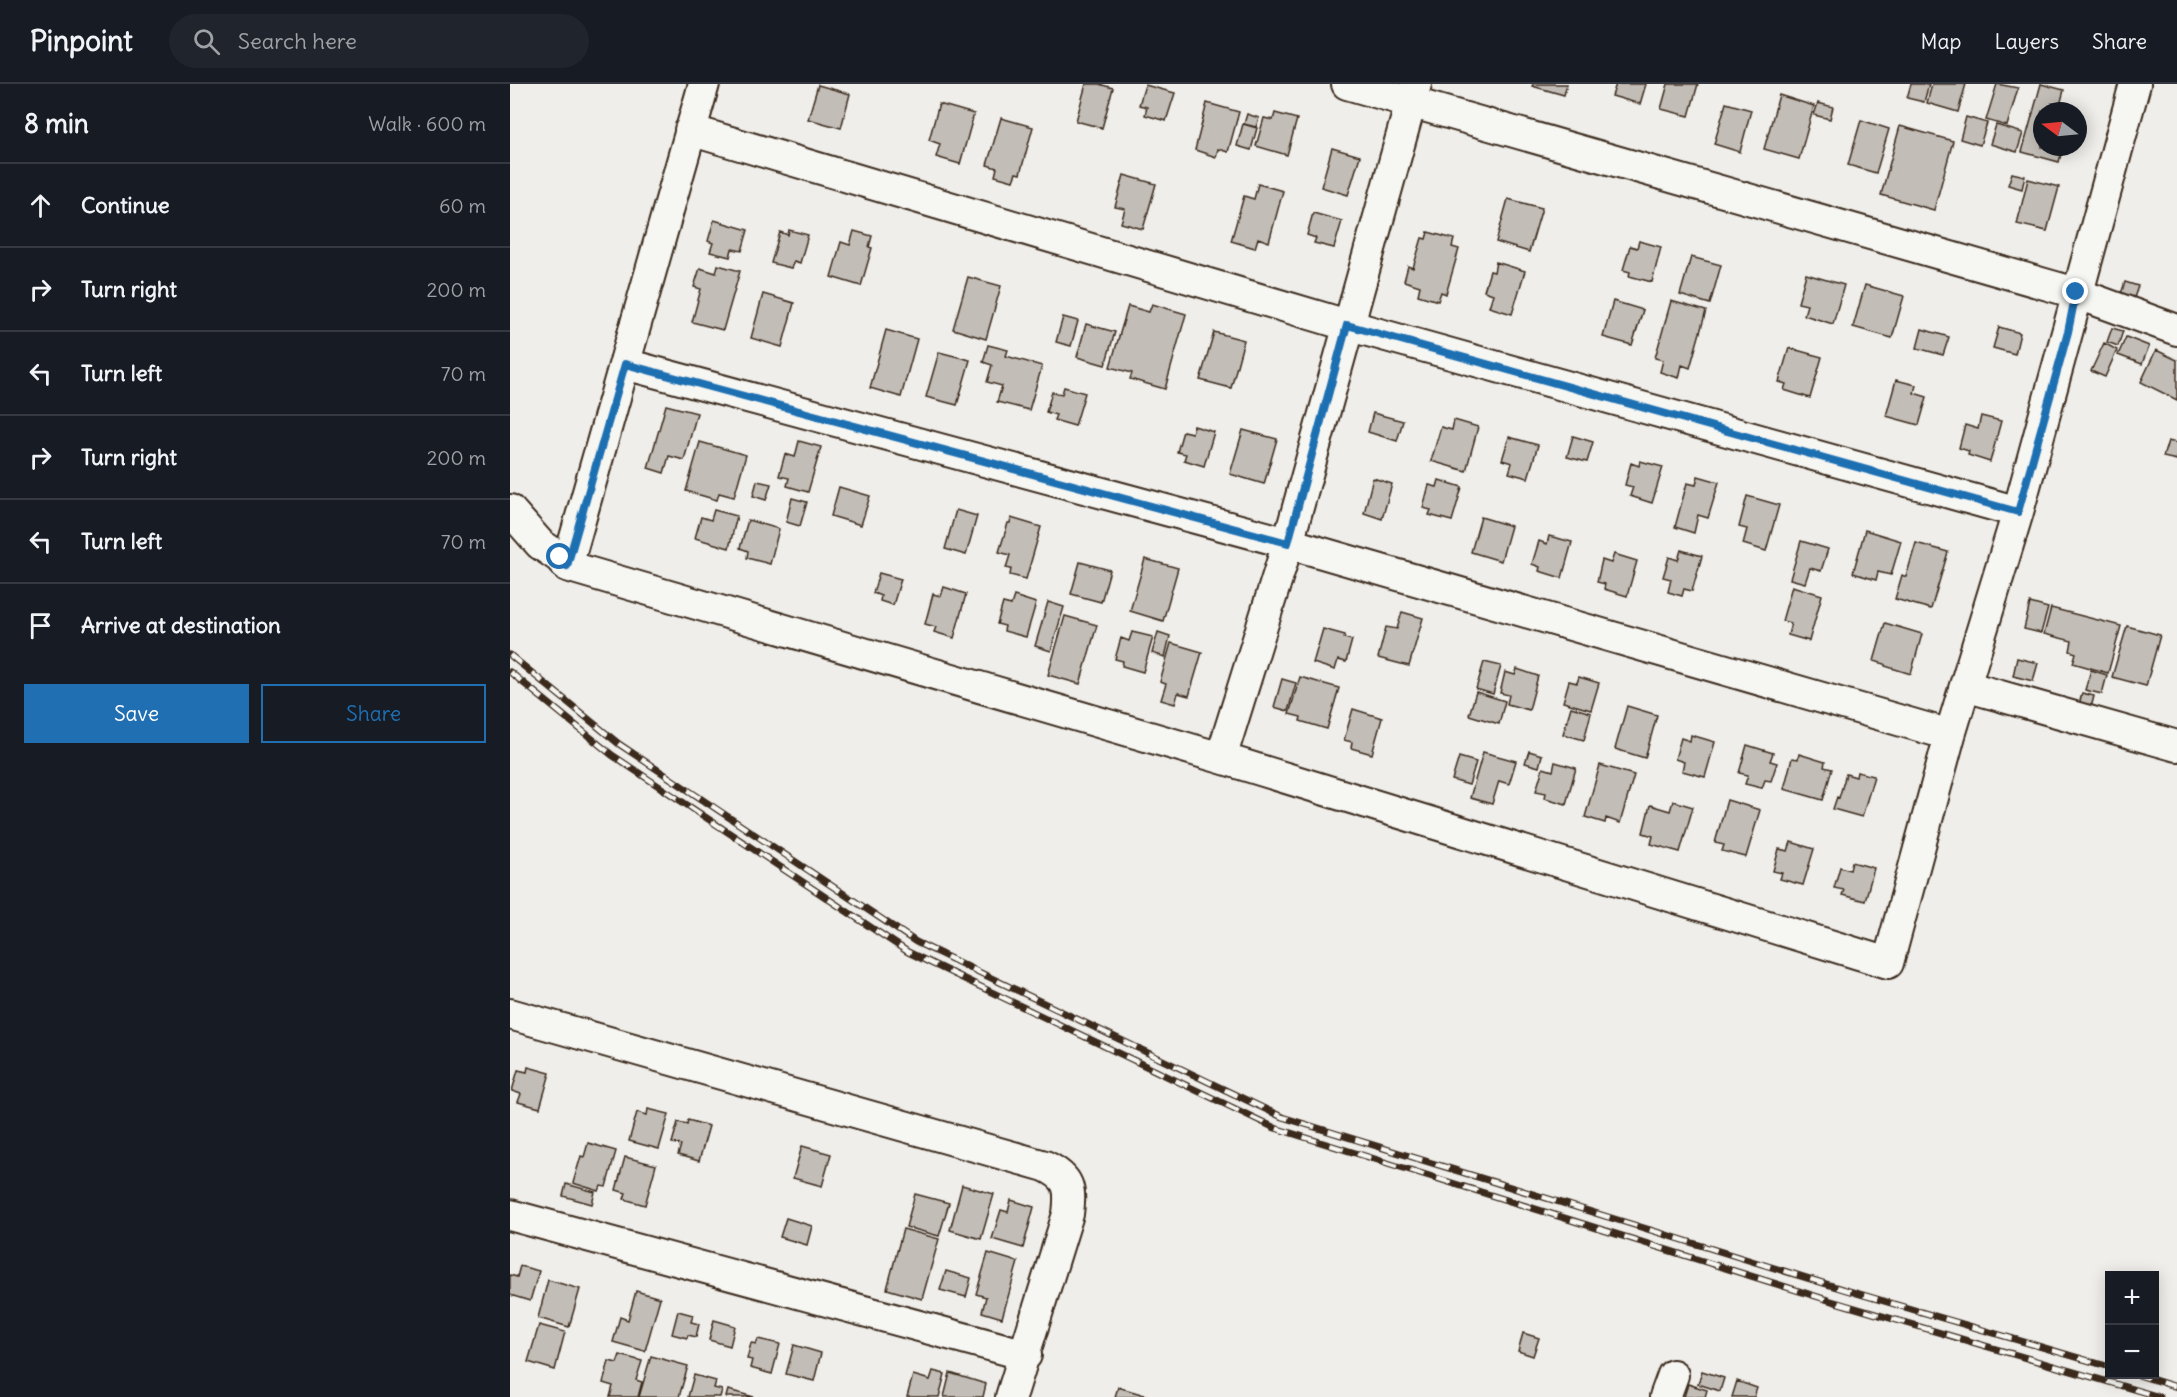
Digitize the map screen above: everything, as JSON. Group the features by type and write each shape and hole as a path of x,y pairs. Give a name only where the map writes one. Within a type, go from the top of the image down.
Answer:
{"street":[{"path":"567,566 704,84"},
{"path":"1347,84 1413,93 2076,292 2177,330"},
{"path":"510,510 540,544 560,557 567,566 1221,758 1888,963 1950,735 2018,512 2065,344 2076,292 2135,84"},
{"path":"1221,758 1288,543 1413,93"},
{"path":"690,130 1347,325 2018,512"},
{"path":"625,364 1288,543 1950,735"},
{"path":"1965,686 2177,746"},
{"path":"510,1014 1045,1166 1058,1172 1068,1184 1070,1198 1068,1214 1026,1355 1011,1397"},
{"path":"510,1215 1026,1355"}],"building":[{"path":"1086,84 1099,84 1113,88 1102,128 1076,121"},
{"path":"1533,84 1567,84 1564,95 1532,86"},
{"path":"1616,84 1646,84 1640,104 1612,96"},
{"path":"1668,84 1698,84 1689,116 1661,109"},
{"path":"1911,84 1929,84 1924,102 1907,98"},
{"path":"1932,84 1966,84 1958,112 1927,103"},
{"path":"1997,84 2018,88 2007,126 1986,120"},
{"path":"2041,84 2064,90 2061,102 2036,102"},
{"path":"818,85 850,94 841,128 808,119"},
{"path":"1145,85 1175,93 1166,121 1145,115 1147,107 1139,105"},
{"path":"1779,95 1814,106 1799,159 1764,149"},
{"path":"1207,103 1239,112 1228,152 1218,149 1216,157 1195,150"},
{"path":"1726,103 1751,110 1740,152 1714,144"},
{"path":"1818,103 1833,107 1830,119 1814,115"},
{"path":"939,104 974,114 960,164 936,157 940,144 929,140"},
{"path":"1275,113 1297,119 1287,155 1256,146 1264,118 1273,120"},
{"path":"2033,113 2033,155 2022,152"},
{"path":"1247,114 1259,118 1256,127 1244,124"},
{"path":"1966,117 1987,123 1980,145 1960,139"},
{"path":"1001,118 1033,127 1020,174 1016,173 1013,181 995,176 997,168 987,165"},
{"path":"1861,120 1889,129 1876,173 1848,165"},
{"path":"1243,124 1257,128 1251,150 1237,146"},
{"path":"1996,125 2023,133 2017,152 1990,144"},
{"path":"1900,126 1953,141 1934,210 1881,195"},
{"path":"1332,148 1360,156 1348,195 1321,187"},
{"path":"2037,156 2061,156 2059,162"},
{"path":"2012,173 2025,176 2022,189 2008,185"},
{"path":"1124,175 1156,184 1143,229 1121,223 1125,209 1115,207"},
{"path":"2028,179 2059,187 2047,231 2017,224"},
{"path":"1258,184 1283,191 1269,242 1258,238 1255,248 1231,241 1244,196 1254,199"},
{"path":"1508,199 1542,208 1529,252 1496,242"},
{"path":"1313,213 1342,221 1334,248 1314,243 1316,238 1307,235"},
{"path":"714,220 748,230 742,251 732,249 730,257 710,252 713,243 708,241"},
{"path":"789,230 808,235 800,263 794,261 791,268 771,263 780,232 788,235"},
{"path":"854,231 872,236 869,247 872,248 861,286 831,277 841,242 850,245"},
{"path":"1428,232 1454,239 1452,247 1459,249 1446,294 1441,292 1438,301 1418,295 1420,286 1404,281 1408,266 1413,268 1422,238 1426,239"},
{"path":"1639,241 1661,247 1652,282 1629,276 1630,272 1623,270 1630,246 1637,248"},
{"path":"1691,257 1721,265 1710,304 1680,295"},
{"path":"1496,262 1525,271 1512,314 1489,307 1493,294 1484,291 1490,271 1494,272"},
{"path":"718,265 740,271 723,330 692,322 701,289 694,287 700,268 716,273"},
{"path":"1806,274 1844,285 1833,324 1804,315 1807,305 1798,303"},
{"path":"968,277 1001,286 986,339 953,329"},
{"path":"2125,282 2138,286 2134,298 2121,294"},
{"path":"1865,285 1904,296 1892,338 1853,327"},
{"path":"763,294 794,303 782,347 751,338"},
{"path":"1613,301 1643,310 1632,345 1603,337"},
{"path":"1671,301 1706,311 1690,368 1682,365 1679,378 1660,372 1663,360 1655,358"},
{"path":"1152,304 1186,314 1165,389 1130,379 1132,373 1110,367 1128,306 1149,312"},
{"path":"1063,317 1078,321 1071,346 1056,342"},
{"path":"1086,324 1115,332 1105,365 1077,357"},
{"path":"1999,327 2020,333 2015,354 1993,348"},
{"path":"2112,328 2123,331 2118,346 2107,342"},
{"path":"1922,329 1949,337 1943,355 1917,348"},
{"path":"886,330 917,339 901,397 870,388"},
{"path":"1214,332 1244,340 1231,388 1200,380"},
{"path":"2126,337 2149,346 2142,364 2118,355"},
{"path":"2104,343 2117,350 2105,377 2091,371"},
{"path":"988,345 1008,350 1006,356 1042,366 1029,410 997,402 1002,386 987,382 992,365 983,362"},
{"path":"1789,348 1822,357 1810,398 1784,390 1786,384 1779,382"},
{"path":"2156,350 2177,360 2177,400 2141,382"},
{"path":"939,352 970,360 957,405 926,397"},
{"path":"1896,380 1916,385 1914,393 1927,397 1919,425 1886,416"},
{"path":"1064,387 1085,393 1075,426 1054,420 1056,415 1046,412 1052,392 1062,394"},
{"path":"666,405 697,413 684,460 669,456 664,473 648,468"},
{"path":"1373,413 1403,421 1397,441 1368,432"},
{"path":"1981,416 2001,421 1990,462 1968,455 1969,451 1959,448 1965,425 1978,429"},
{"path":"1454,420 1478,427 1466,471 1431,461 1441,427 1452,430"},
{"path":"1194,426 1214,432 1204,466 1184,460 1186,454 1177,452 1183,431 1192,433"},
{"path":"1243,430 1277,439 1264,484 1230,474"},
{"path":"1573,436 1593,442 1587,462 1567,457"},
{"path":"1509,437 1538,445 1528,478 1509,473 1512,463 1502,460"},
{"path":"799,441 821,447 808,492 787,486 789,478 779,476 785,454 795,457"},
{"path":"2168,441 2177,443 2177,460 2163,457"},
{"path":"700,442 746,455 734,497 719,493 717,500 686,491"},
{"path":"1640,461 1663,467 1652,503 1630,496 1633,487 1625,485 1631,463 1639,466"},
{"path":"1698,476 1719,482 1708,518 1698,515 1694,533 1675,527 1687,483 1696,485"},
{"path":"1373,478 1392,484 1382,519 1364,513"},
{"path":"1439,480 1462,487 1452,521 1429,515 1431,510 1423,508 1429,485 1437,487"},
{"path":"757,481 771,484 766,500 753,496"},
{"path":"839,487 870,496 861,525 831,516"},
{"path":"1747,496 1779,505 1766,551 1743,544 1747,529 1739,527"},
{"path":"792,498 807,502 800,526 786,522"},
{"path":"714,510 737,516 729,548 695,538 701,517 711,520"},
{"path":"956,510 977,516 966,555 945,549"},
{"path":"1481,517 1511,526 1501,561 1471,552"},
{"path":"1011,518 1041,527 1026,579 1010,575 1011,569 1006,568 1010,555 999,552"},
{"path":"748,520 779,529 770,564 747,558 748,551 740,548"},
{"path":"1865,530 1901,541 1891,575 1878,572 1876,580 1853,573"},
{"path":"1549,536 1572,542 1562,578 1539,571 1540,567 1532,564 1539,541 1547,544"},
{"path":"1801,541 1828,549 1821,571 1810,568 1805,583 1790,579"},
{"path":"1916,543 1948,552 1931,609 1895,599 1902,575 1906,577"},
{"path":"1681,550 1702,556 1692,591 1684,589 1682,596 1668,592 1671,579 1663,577 1669,557 1678,560"},
{"path":"1614,554 1637,561 1627,596 1604,589 1605,584 1597,582 1602,560 1611,563"},
{"path":"1145,559 1178,568 1163,621 1130,611"},
{"path":"1080,562 1110,570 1101,602 1071,594"},
{"path":"879,573 901,579 893,605 880,601 881,596 873,593"},
{"path":"1792,586 1822,595 1809,641 1788,635 1791,623 1782,621"},
{"path":"944,587 966,594 954,638 934,632 936,627 925,624 933,594 941,596"},
{"path":"1014,596 1036,603 1026,637 1004,631 1005,626 997,624 1003,603 1011,605"},
{"path":"1048,602 1064,607 1051,651 1035,646"},
{"path":"2030,603 2048,608 2041,633 2024,629"},
{"path":"2051,608 2121,626 2108,673 2073,663 2076,653 2070,651 2072,641 2044,634"},
{"path":"1402,612 1423,618 1409,666 1378,658 1386,627 1397,629"},
{"path":"1065,616 1097,625 1080,684 1048,675"},
{"path":"1885,623 1922,634 1911,674 1874,661"},
{"path":"2127,626 2160,635 2146,686 2112,677"},
{"path":"1323,629 1345,635 1344,638 1352,640 1346,662 1338,660 1335,670 1313,663"},
{"path":"1132,632 1153,637 1143,672 1122,666 1123,661 1115,659 1121,638 1129,641"},
{"path":"1158,632 1170,636 1165,657 1152,653"},
{"path":"1171,643 1202,652 1189,696 1178,693 1175,704 1161,700 1166,684 1160,682"},
{"path":"2017,658 2038,663 2033,681 2013,676"},
{"path":"1484,662 1501,666 1493,694 1476,689"},
{"path":"1517,669 1538,676 1529,710 1507,704 1509,695 1500,693 1505,672 1515,675"},
{"path":"2091,670 2107,675 2102,694 2085,690"},
{"path":"1300,677 1339,688 1327,729 1300,721 1301,717 1289,714"},
{"path":"1579,677 1599,683 1591,710 1563,702 1569,681 1577,683"},
{"path":"1282,679 1296,683 1288,711 1274,707"},
{"path":"1476,692 1505,701 1499,724 1469,715"},
{"path":"2082,693 2094,696 2091,708 2079,705"},
{"path":"1627,706 1657,715 1645,758 1615,749"},
{"path":"1571,707 1591,713 1584,740 1563,734"},
{"path":"1353,709 1382,718 1372,754 1351,748 1352,742 1344,740"},
{"path":"1691,735 1715,742 1705,777 1682,771 1684,762 1675,759 1681,738 1690,741"},
{"path":"1747,745 1773,753 1770,761 1777,763 1771,781 1765,780 1762,788 1745,784 1748,775 1739,773"},
{"path":"1529,751 1542,755 1539,767 1525,763"},
{"path":"1483,752 1516,761 1509,784 1499,781 1492,804 1470,798"},
{"path":"1799,754 1825,762 1824,767 1832,769 1823,800 1784,789 1792,758 1798,759"},
{"path":"1459,757 1476,762 1469,785 1452,780"},
{"path":"1555,762 1576,768 1566,804 1545,798 1546,793 1536,791 1543,768 1553,771"},
{"path":"1600,765 1634,775 1620,823 1606,818 1605,823 1585,817"},
{"path":"1857,772 1874,776 1862,817 1833,809 1846,774 1856,777"},
{"path":"1727,800 1760,810 1746,857 1722,851 1724,845 1715,843"},
{"path":"1673,801 1693,807 1680,852 1651,844 1653,836 1643,833 1650,805 1670,811"},
{"path":"1791,842 1814,849 1803,885 1780,879 1782,873 1773,871 1779,849 1788,851"},
{"path":"1852,862 1874,868 1865,901 1842,895 1844,890 1834,888 1840,867 1850,870"},
{"path":"528,1067 550,1073 540,1108 518,1102 521,1094 512,1091 518,1070 527,1072"},
{"path":"648,1109 669,1114 659,1149 629,1141 637,1112 647,1115"},
{"path":"688,1120 709,1126 699,1161 678,1155 681,1145 672,1143 678,1122 687,1124"},
{"path":"588,1143 616,1151 606,1187 601,1186 599,1191 573,1183 581,1156 584,1157"},
{"path":"802,1146 831,1154 822,1186 793,1178"},
{"path":"625,1157 656,1165 645,1205 624,1199 626,1193 616,1190"},
{"path":"566,1184 595,1192 592,1204 563,1196"},
{"path":"962,1185 994,1194 981,1239 950,1230"},
{"path":"915,1194 949,1203 939,1236 906,1227"},
{"path":"1011,1200 1034,1207 1023,1248 992,1239 1001,1210 1008,1212"},
{"path":"786,1218 812,1226 807,1245 780,1237"},
{"path":"903,1229 939,1239 922,1299 887,1289"},
{"path":"988,1253 1018,1262 1002,1318 982,1312 986,1297 976,1294"},
{"path":"520,1266 539,1271 530,1301 510,1295 510,1275 517,1277"},
{"path":"946,1271 971,1278 966,1297 940,1290"},
{"path":"548,1280 580,1289 569,1327 538,1318"},
{"path":"636,1291 660,1298 645,1351 613,1342 620,1317 628,1320"},
{"path":"678,1311 693,1315 691,1322 699,1324 696,1337 688,1335 687,1338 672,1334"},
{"path":"714,1320 735,1326 730,1346 709,1340"},
{"path":"539,1325 565,1332 555,1370 528,1362"},
{"path":"1523,1333 1539,1338 1533,1356 1518,1351"},
{"path":"758,1339 780,1344 772,1374 750,1368 752,1360 747,1359 751,1343 756,1344"},
{"path":"794,1345 821,1353 814,1381 786,1374"},
{"path":"620,1355 642,1361 636,1380 642,1382 638,1397 610,1397 613,1386 603,1383 609,1361 617,1363"},
{"path":"651,1356 688,1366 679,1397 639,1397"},
{"path":"933,1371 945,1374 939,1397 907,1397 913,1375 930,1380"},
{"path":"1702,1371 1724,1378 1720,1391 1698,1384"},
{"path":"950,1373 986,1384 983,1397 944,1397"},
{"path":"694,1375 716,1381 714,1388 722,1390 720,1397 688,1397"},
{"path":"1737,1381 1757,1388 1754,1397 1732,1397"},
{"path":"1688,1384 1707,1390 1705,1397 1684,1397"},
{"path":"1118,1387 1151,1397 1115,1397"},
{"path":"728,1390 754,1397 726,1397"}],"railway":[{"path":"510,655 619,744 916,942 1282,1117 1846,1290 2105,1366"},
{"path":"510,672 612,755 908,952 1275,1128 1828,1300 2160,1397"},
{"path":"2151,1379 2177,1387"}],"route":[{"path":"560,557 567,566 625,364 1288,543 1347,325 2018,512 2068,332 2076,292"}]}
